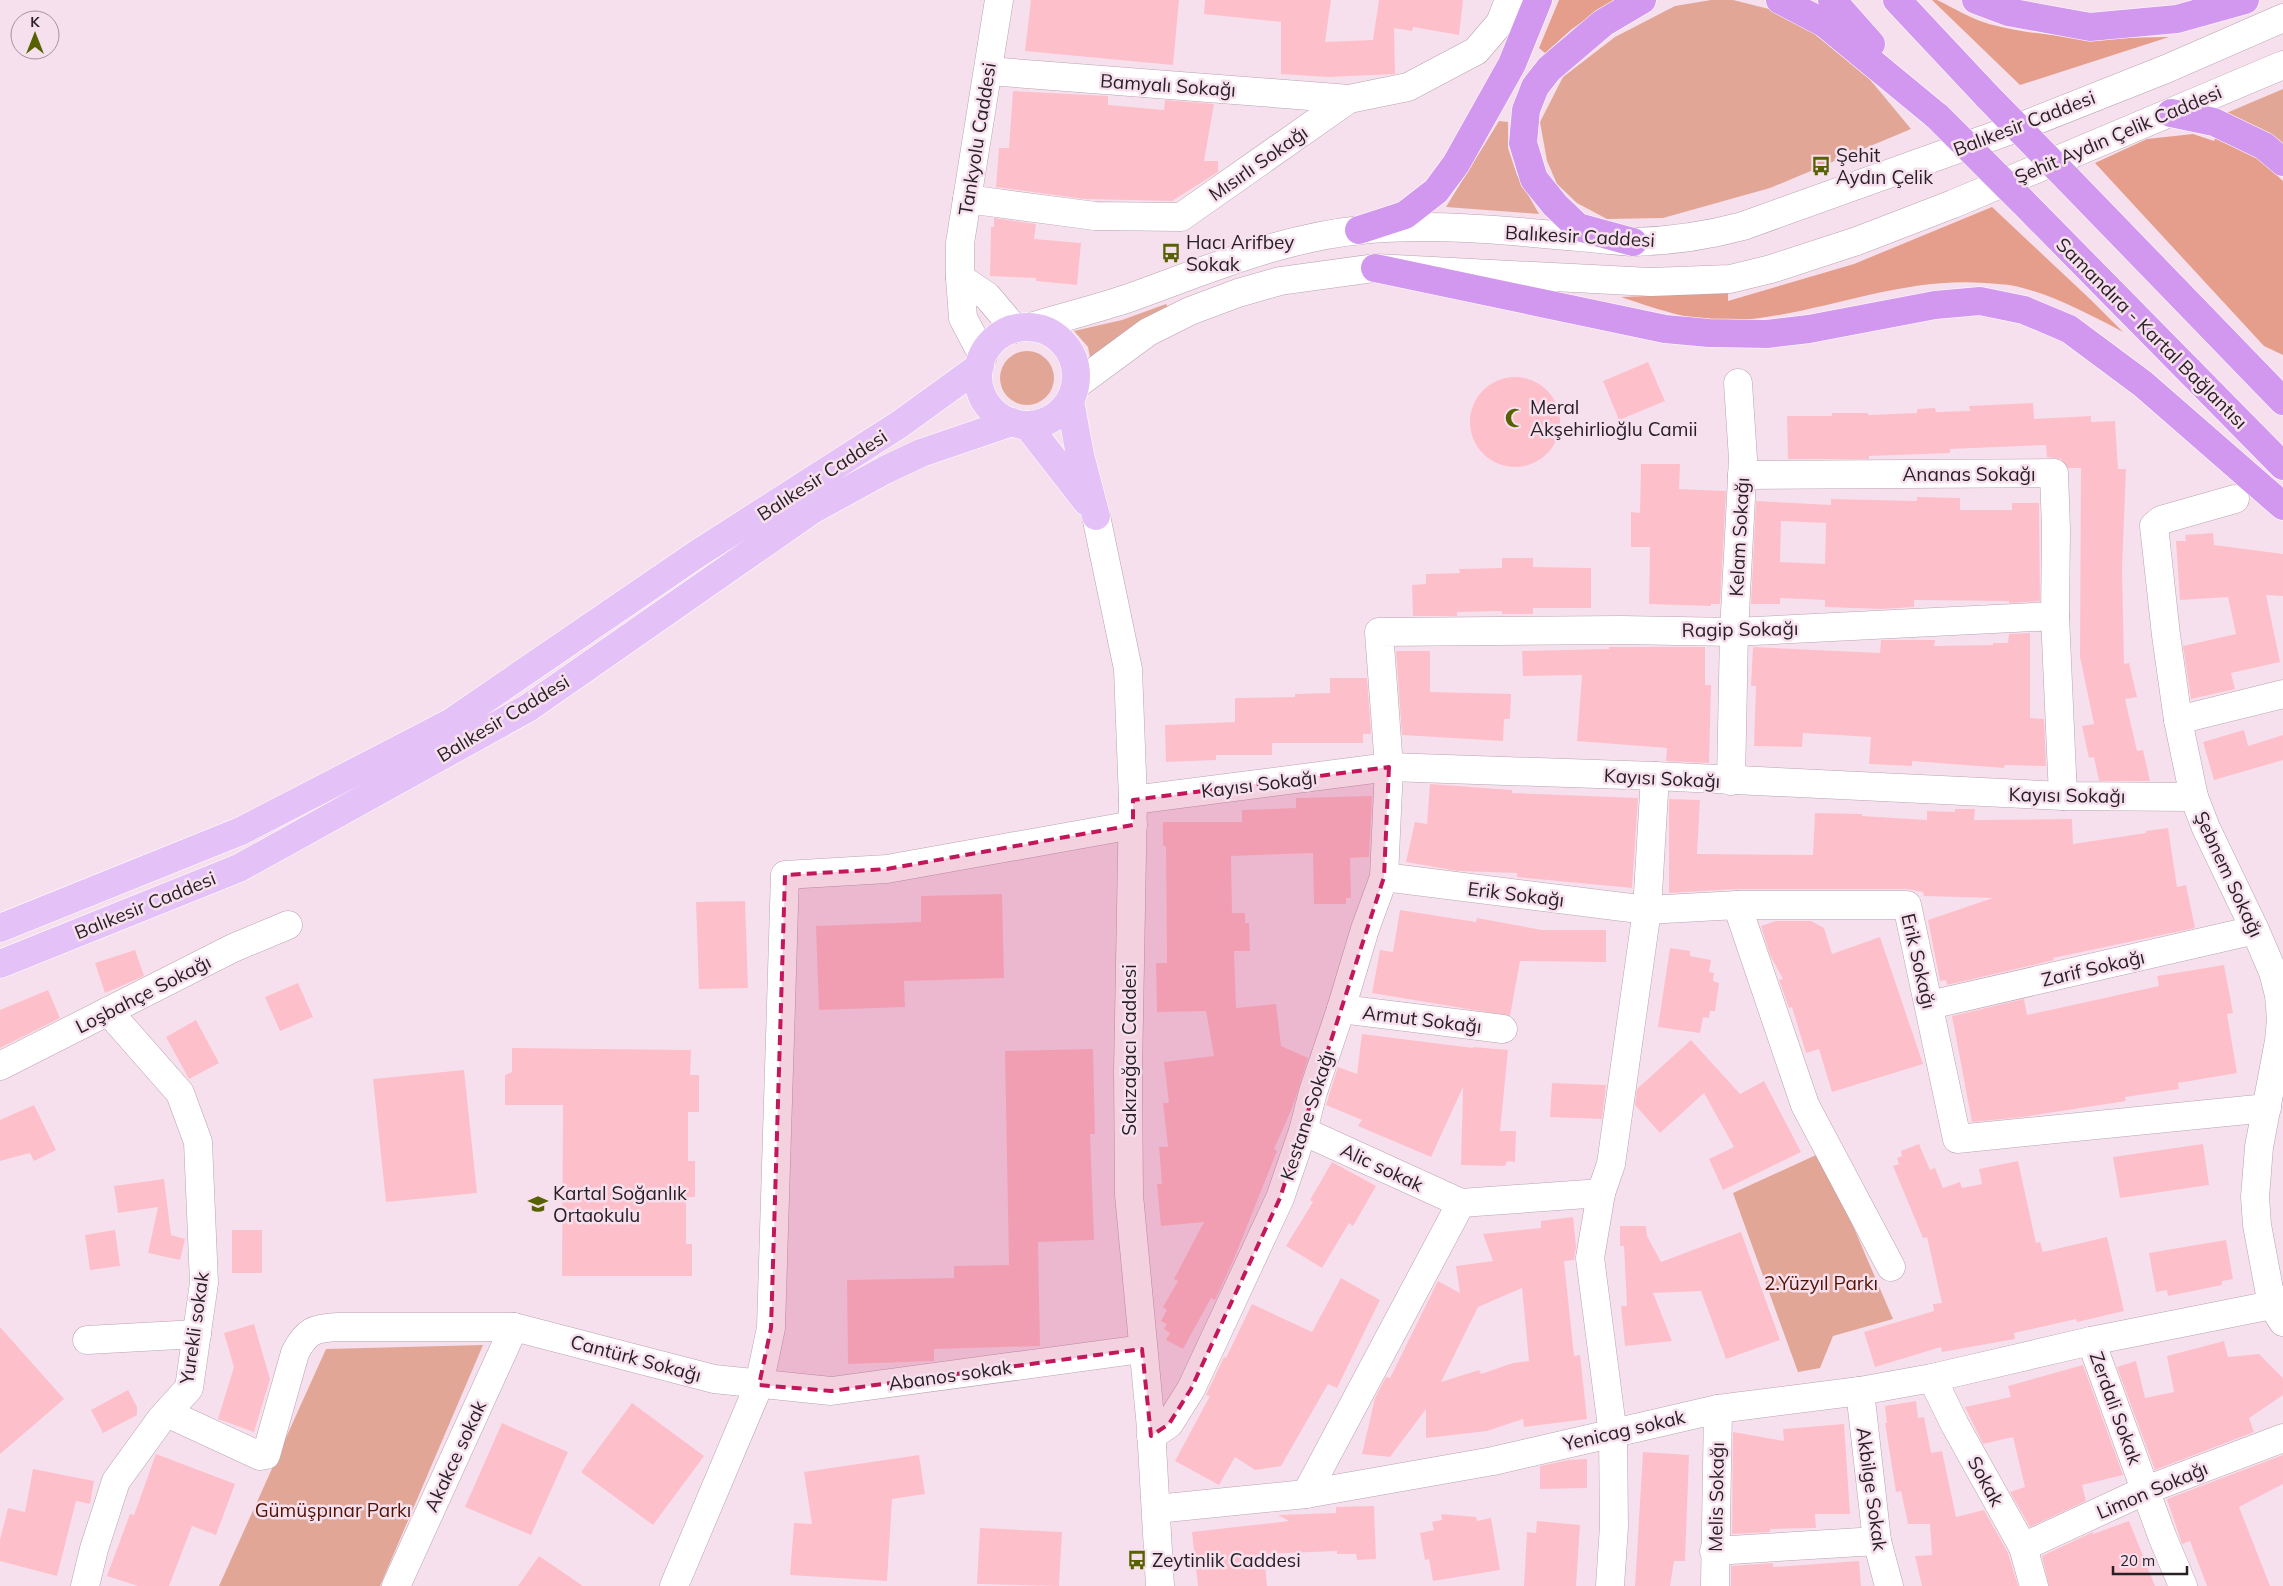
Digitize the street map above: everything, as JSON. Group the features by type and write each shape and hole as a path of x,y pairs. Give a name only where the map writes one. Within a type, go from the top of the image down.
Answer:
{"highway":[{"path":"1359,230 1405,215 1436,191 1456,164 1512,64 1538,0"},
{"path":"1633,242 1578,227 1555,205 1534,179 1523,143 1526,110 1535,88 1549,69 1604,23 1642,0"},
{"path":"1780,0 1824,22 1938,118"},
{"path":"1832,0 1938,118"},
{"path":"1897,0 1988,97 2283,401"},
{"path":"1976,0 2008,12 2090,27 2177,19 2245,0"},
{"path":"2171,113 2214,122 2264,146 2283,162"},
{"name":"Samandıra - Kartal Bağlantısı","path":"1938,118 2283,466"},
{"path":"2067,178 2268,366 2283,373"},
{"path":"1375,268 1665,329 1709,333 1767,334 1809,329 1935,305 1980,301 2024,310 2069,329 2128,374 2283,506"}],"main road":[{"path":"1023,328 1046,330 1060,339 1070,353 1076,369 1073,393 1080,455 1096,516 1082,494 1020,424 998,415 987,404 981,390 978,374 981,361 989,346 1001,335 1023,328"},
{"name":"Balıkesir Caddesi","path":"0,928 241,830 450,723 697,554 900,424 981,361"},
{"path":"1020,424 1044,422 1059,414 1073,393"},
{"name":"Balıkesir Caddesi","path":"0,964 239,868 528,708 812,510 885,470 921,453 1020,424"}],"street":[{"name":"Tankyolu Caddesi","path":"981,361 963,318 960,243 1000,0"},
{"name":"Mısırlı Sokağı","path":"967,199 1095,216 1181,216 1349,99 1408,88 1476,51 1500,23 1509,0"},
{"name":"Balıkesir Caddesi","path":"1023,328 1126,299 1256,252 1359,230 1417,226 1633,242 1669,241 1709,236 1743,226 2022,126 2166,69 2283,18"},
{"name":"Şehit Aydın Çelik Caddesi","path":"1375,268 1642,282 1689,282 1730,279 1771,269 1849,244 1953,204 2283,65"},
{"name":"Bamyalı Sokağı","path":"988,71 1349,99"},
{"path":"1073,393 1148,332 1190,311 1238,293 1280,281 1375,268"},
{"path":"960,278 987,296 1023,328"},
{"name":"Kelam Sokağı","path":"1731,781 1734,632 1743,459 1738,383"},
{"name":"Ananas Sokağı","path":"1742,475 2054,473 2056,529 2055,616"},
{"name":"Şebnem Sokağı","path":"2235,499 2162,520 2154,526 2178,720 2194,797 2206,828 2273,972 2280,1003 2279,1041 2259,1147 2255,1197 2257,1225 2280,1309"},
{"name":"Sakızağacı Caddesi","path":"1096,516 1128,670 1133,813 1129,1003 1129,1195 1142,1349 1152,1436 1160,1586"},
{"path":"2055,616 2063,796"},
{"name":"Ragip Sokağı","path":"1389,767 1379,632 1621,630 1734,632 2055,616"},
{"path":"2178,720 2283,694"},
{"name":"Kayısı Sokağı","path":"759,1385 771,1328 785,874 886,869 1133,813 1389,767 1655,776 2063,796 2194,797"},
{"name":"Kestane Sokağı","path":"1152,1436 1169,1424 1191,1390 1280,1198 1303,1131 1313,1092 1365,929 1384,877 1389,767"},
{"path":"1610,1586 1614,1526 1613,1435 1590,1258 1601,1194 1611,1164 1647,910 1655,776"},
{"name":"Erik Sokağı","path":"1384,877 1647,910 1737,905 1907,905 1930,1005 1957,1139 2267,1108"},
{"path":"1737,905 1805,1105 1891,1267"},
{"name":"Loşbahçe Sokağı","path":"0,1066 232,948 288,926"},
{"name":"Zarif Sokağı","path":"1930,1005 2255,930"},
{"name":"Armut Sokağı","path":"1341,1009 1503,1029"},
{"name":"Yurekli sokak","path":"85,1586 94,1548 116,1481 167,1413 190,1388 204,1283 198,1142 180,1093 108,1011"},
{"name":"Alic sokak","path":"1303,1131 1461,1203"},
{"path":"1306,1494 1461,1203 1601,1194"},
{"name":"Yenicag sokak","path":"1156,1509 1306,1494 1492,1461 1563,1444 1613,1435 1718,1409 1860,1391 1932,1378 2091,1341 2280,1309"},
{"name":"Cantürk Sokağı","path":"167,1413 260,1456 266,1455 301,1341 310,1332 322,1328 338,1327 514,1327 714,1379 759,1385"},
{"name":"Akakce sokak","path":"396,1586 514,1327"},
{"path":"87,1340 197,1334"},
{"name":"Zerdali Sokak","path":"2091,1341 2183,1586"},
{"name":"Abanos sokak","path":"759,1385 831,1391 1142,1349"},
{"name":"Sokak","path":"1932,1378 1955,1425 2023,1547 2034,1586"},
{"path":"674,1586 759,1385"},
{"name":"Akbilge Sokak","path":"1860,1391 1877,1541 1889,1586"},
{"name":"Melis Sokağı","path":"1715,1586 1714,1551 1718,1409"},
{"name":"Limon Sokağı","path":"2023,1547 2146,1490 2283,1438"},
{"path":"1714,1551 1877,1541"}],"highlighted area":[{"path":"1389,767 1384,877 1280,1198 1191,1389 1169,1424 1151,1436 1142,1349 831,1391 759,1385 771,1328 785,875 887,869 1133,825 1133,800"}],"green space":[{"path":"1711,0 1733,0 1777,11 1822,38 1867,76 1911,129 1770,188 1663,218 1607,219 1577,203 1557,184 1547,161 1540,122 1563,77 1615,37 1675,6"},
{"path":"2283,89 2283,149 2224,114"},
{"path":"1499,121 1508,122 1508,148 1517,175 1539,214 1446,207"},
{"path":"1166,304 1168,307 1091,362 1088,347 1074,331 1122,320"},
{"path":"1027,351 1037,353 1046,359 1052,368 1054,378 1052,388 1046,397 1037,403 1027,405 1017,403 1008,397 1002,388 1000,378 1002,368 1008,359 1017,353"},
{"name":"2.Yüzyıl Parkı","path":"1816,1155 1829,1170 1893,1319 1833,1336 1820,1368 1798,1372 1733,1193"},
{"name":"Gümüşpınar Parkı","path":"483,1345 380,1586 219,1586 326,1349"}],"shaded area":[{"path":"1559,0 1614,0 1572,29 1545,53 1539,48"},
{"path":"1932,0 1937,0 1982,22 2034,33 2079,37 2169,37 2020,85"},
{"path":"2193,134 2214,141 2217,134 2255,156 2283,181 2283,355 2264,346 2095,163 2147,139"},
{"path":"1992,207 2123,332 2043,294 2004,284 1953,282 1921,285 1795,312 1731,321 1704,320 1690,317 1621,297 1728,293 1728,301 1854,264"}],"building":[{"path":"1031,0 1179,0 1173,65 1025,51"},
{"path":"1205,0 1331,0 1325,42 1373,40 1379,0 1463,0 1459,35 1413,27 1412,31 1394,28 1395,74 1328,77 1281,74 1281,22 1204,14"},
{"path":"1013,91 1108,96 1108,105 1164,110 1165,100 1214,104 1204,161 1218,161 1218,172 1172,201 1084,199 996,187 999,148 1009,148"},
{"path":"994,218 1036,224 1034,239 1081,243 1077,285 1036,281 1036,278 990,276 991,227 994,227"},
{"path":"1648,362 1665,401 1619,420 1603,381"},
{"name":"Meral Akşehirlioğlu Camii","path":"1515,377 1532,381 1547,390 1556,405 1560,422 1556,439 1547,454 1532,463 1515,467 1498,463 1483,454 1474,439 1470,422 1474,405 1483,390 1498,381"},
{"path":"2033,403 2034,419 2091,416 2091,422 2115,421 2118,469 2126,469 2122,569 2124,664 2129,663 2137,697 2125,699 2137,751 2143,750 2150,781 2099,781 2094,757 2089,758 2082,726 2094,724 2080,657 2081,468 2068,468 2061,459 2047,457 2046,445 1950,449 1950,453 1869,456 1869,459 1788,459 1787,416 1832,416 1832,413 1868,413 1868,415 1917,413 1917,409 1935,408 1936,412 1970,411 1969,406"},
{"path":"1641,464 1680,464 1679,489 1726,491 1720,604 1711,604 1711,606 1649,604 1650,547 1631,547 1631,512 1640,513"},
{"path":"1917,497 1960,498 1960,510 2012,510 2012,503 2039,503 2040,601 2009,603 2009,601 1914,600 1914,607 1881,609 1825,607 1825,600 1780,598 1780,604 1751,604 1756,501 1831,505 1831,499 1917,501","holes":["1781,521 1826,523 1825,564 1780,562"]},
{"path":"2213,533 2214,545 2283,554 2283,596 2266,595 2280,662 2231,673 2235,689 2191,699 2183,646 2236,634 2228,597 2180,600 2176,541 2186,541 2185,535"},
{"path":"1502,558 1533,558 1533,567 1591,568 1591,608 1533,608 1533,614 1502,614 1502,611 1457,612 1457,616 1413,616 1412,585 1426,584 1426,574 1460,573 1459,569 1502,568"},
{"path":"2030,633 2030,718 2044,719 2046,766 2005,765 2004,768 1912,761 1912,766 1869,764 1871,737 1803,733 1802,747 1754,746 1756,686 1751,686 1753,647 1880,653 1881,640 1935,640 1934,646 1993,645 1993,643 2008,643 2009,634"},
{"path":"1609,647 1705,647 1705,685 1711,685 1709,763 1666,761 1667,748 1577,741 1582,675 1523,676 1522,651 1609,649"},
{"path":"1396,651 1430,651 1430,692 1511,694 1510,719 1504,719 1503,741 1402,735"},
{"path":"1330,678 1367,678 1371,734 1363,734 1363,743 1272,743 1272,755 1216,755 1216,760 1166,762 1165,725 1235,722 1235,698 1295,697 1295,694 1330,693"},
{"path":"2244,730 2248,746 2283,735 2283,760 2214,780 2203,742"},
{"path":"1430,784 1512,790 1512,793 1638,798 1632,888 1517,877 1517,873 1458,871 1406,862 1415,822 1427,824"},
{"path":"1372,796 1369,857 1350,858 1351,898 1346,898 1346,904 1314,904 1313,853 1231,856 1232,913 1245,913 1245,923 1249,923 1250,951 1234,951 1236,1008 1276,1004 1281,1046 1308,1058 1293,1106 1274,1149 1277,1151 1233,1261 1215,1300 1211,1298 1183,1349 1166,1340 1170,1333 1164,1329 1167,1324 1161,1321 1167,1310 1163,1307 1178,1281 1174,1279 1204,1222 1161,1226 1157,1184 1162,1184 1159,1147 1168,1147 1163,1103 1169,1103 1164,1062 1214,1056 1206,1011 1157,1012 1156,963 1167,963 1166,847 1163,845 1163,822 1242,822 1242,810 1296,808 1296,798"},
{"path":"1669,799 1700,800 1697,854 1813,855 1815,813 1862,814 1862,816 1927,820 1927,811 1955,812 1955,809 1975,809 1974,820 2072,819 2073,844 2168,828 2177,887 2186,885 2195,928 2053,958 2054,960 1947,985 1946,980 1940,981 1928,920 1993,898 1924,896 1923,892 1907,889 1737,889 1669,893"},
{"path":"1002,894 1004,978 904,981 905,1007 819,1010 816,926 921,922 921,896"},
{"path":"745,901 748,988 699,989 696,902"},
{"path":"1400,910 1476,922 1477,918 1542,930 1606,930 1606,962 1520,961 1510,1016 1372,993 1380,950 1393,952"},
{"path":"1776,921 1811,921 1824,928 1832,954 1880,937 1923,1064 1832,1092 1819,1049 1806,1053 1792,1007 1789,1008 1779,980 1783,979 1770,955 1761,926"},
{"path":"1670,948 1690,951 1690,956 1711,960 1709,972 1714,973 1713,981 1719,983 1715,1011 1710,1011 1709,1018 1703,1017 1700,1033 1658,1027"},
{"path":"135,950 144,976 105,993 95,963"},
{"path":"2224,965 2233,1013 2227,1014 2237,1073 2178,1083 2179,1089 2125,1097 2126,1101 2023,1117 1972,1122 1952,1016 2024,999 2027,1015 2159,986 2157,976"},
{"path":"298,983 313,1017 280,1031 265,997"},
{"path":"48,990 60,1018 0,1048 0,1010"},
{"path":"196,1020 219,1063 189,1079 166,1037"},
{"path":"1362,1034 1473,1048 1508,1050 1500,1131 1516,1131 1515,1162 1507,1161 1505,1166 1461,1165 1463,1087 1431,1157 1358,1126 1362,1120 1326,1105 1338,1067 1357,1074"},
{"path":"1691,1040 1740,1094 1764,1081 1801,1152 1723,1190 1709,1159 1734,1147 1704,1093 1660,1133 1635,1105 1637,1089"},
{"path":"512,1048 691,1050 690,1075 699,1075 699,1112 688,1112 688,1161 695,1161 695,1197 686,1197 686,1244 692,1244 692,1276 562,1276 563,1105 505,1105 505,1075 512,1072"},
{"path":"1093,1049 1095,1134 1090,1134 1094,1240 1038,1242 1040,1346 934,1349 934,1361 848,1364 847,1280 954,1278 954,1266 1009,1265 1005,1051"},
{"path":"464,1070 477,1193 386,1202 373,1079"},
{"path":"1552,1083 1606,1085 1602,1119 1550,1117"},
{"path":"34,1105 56,1150 34,1161 30,1153 0,1161 0,1120"},
{"path":"1919,1144 1930,1170 1935,1168 1943,1188 1960,1182 1962,1188 1982,1184 1979,1169 2018,1161 2036,1243 2040,1242 2043,1252 2107,1237 2124,1311 2077,1322 2076,1319 2014,1333 2015,1339 1942,1352 1941,1347 1875,1367 1864,1332 1934,1311 1933,1304 1942,1303 1927,1237 1923,1238 1893,1166 1899,1164 1897,1158 1902,1156 1901,1151"},
{"path":"2203,1144 2209,1185 2120,1198 2113,1157"},
{"path":"1332,1162 1376,1186 1353,1226 1349,1223 1322,1268 1286,1246 1313,1202 1310,1200"},
{"path":"164,1179 171,1235 185,1239 180,1260 148,1253 158,1207 118,1213 114,1186"},
{"path":"1573,1217 1576,1247 1574,1260 1564,1261 1574,1356 1580,1355 1587,1419 1524,1427 1523,1419 1487,1431 1426,1438 1426,1409 1390,1457 1362,1454 1375,1398 1386,1377 1390,1378 1438,1281 1460,1293 1456,1266 1493,1261 1483,1234 1541,1228 1541,1221","holes":["1522,1288 1529,1361 1513,1363 1481,1374 1479,1370 1441,1382 1478,1307"]},
{"path":"1620,1226 1646,1226 1647,1236 1661,1262 1741,1232 1780,1340 1726,1359 1701,1291 1653,1293 1672,1341 1625,1346 1621,1306 1627,1306 1624,1246 1620,1246"},
{"path":"115,1230 120,1266 90,1270 85,1235"},
{"path":"232,1230 262,1230 262,1273 232,1273"},
{"path":"2226,1240 2233,1279 2222,1281 2222,1285 2168,1296 2167,1290 2156,1292 2149,1253"},
{"path":"1341,1278 1380,1300 1337,1388 1328,1384 1281,1466 1255,1470 1235,1457 1219,1485 1175,1461 1210,1396 1206,1395 1252,1304 1312,1332"},
{"path":"254,1324 270,1379 254,1432 218,1419 234,1367 224,1333"},
{"path":"0,1327 64,1399 0,1454"},
{"path":"2224,1341 2228,1357 2259,1354 2283,1378 2283,1395 2249,1418 2254,1432 2155,1470 2117,1367 2136,1361 2145,1398 2174,1392 2167,1356"},
{"path":"2083,1365 2123,1475 2082,1485 2086,1501 2030,1527 2010,1492 2025,1487 2013,1437 1983,1444 1965,1407 2011,1397 2008,1386"},
{"path":"128,1390 137,1407 137,1415 103,1433 91,1410"},
{"path":"1916,1401 1918,1418 1924,1417 1931,1453 1942,1451 1956,1517 1984,1510 2008,1553 2018,1586 1922,1586 1915,1556 1932,1555 1930,1524 1908,1524 1901,1491 1896,1492 1885,1423 1887,1423 1885,1406"},
{"path":"632,1403 704,1456 653,1525 581,1472"},
{"path":"502,1423 568,1452 531,1535 465,1507"},
{"path":"1844,1424 1850,1514 1815,1514 1816,1528 1770,1529 1770,1532 1732,1534 1733,1432 1784,1441 1783,1429"},
{"path":"1643,1452 1689,1455 1685,1561 1674,1561 1670,1586 1635,1586"},
{"path":"156,1454 235,1484 216,1535 192,1526 169,1586 138,1586 107,1576 130,1514 134,1515"},
{"path":"919,1455 925,1494 892,1499 887,1581 790,1575 794,1523 812,1524 804,1472"},
{"path":"2283,1455 2283,1484 2239,1507 2270,1586 2207,1586 2190,1541 2182,1544 2167,1499"},
{"path":"1587,1459 1587,1488 1540,1489 1540,1466 1569,1460"},
{"path":"33,1469 94,1481 90,1504 76,1501 57,1576 0,1561 0,1540 8,1508 25,1512"},
{"path":"1374,1506 1376,1559 1357,1560 1356,1554 1337,1554 1337,1551 1264,1554 1267,1586 1198,1586 1192,1532 1289,1521 1278,1515 1336,1513 1336,1507"},
{"path":"1441,1514 1476,1517 1477,1521 1491,1518 1500,1570 1433,1581 1429,1559 1425,1560 1420,1533 1434,1530 1432,1522 1442,1520"},
{"path":"1537,1521 1580,1525 1576,1586 1524,1586 1527,1532 1536,1533"},
{"path":"2129,1521 2155,1586 2049,1586 2042,1556 2093,1532 2093,1534"},
{"path":"980,1528 1062,1532 1059,1586 977,1584"},
{"path":"539,1556 583,1586 518,1586"},
{"path":"1859,1561 1861,1586 1731,1586 1731,1566 1773,1563 1773,1567"}],"place":[{"name":"Şehit Aydın Çelik","path":"1821,166"},
{"name":"Hacı Ari̇fbey Sokak","path":"1171,253"},
{"name":"Meral Akşehirlioğlu Camii","path":"1515,418"},
{"name":"Kartal Soğanlık Ortaokulu","path":"538,1204"},
{"name":"Zeyti̇nli̇k Caddesi̇","path":"1137,1560"}]}
